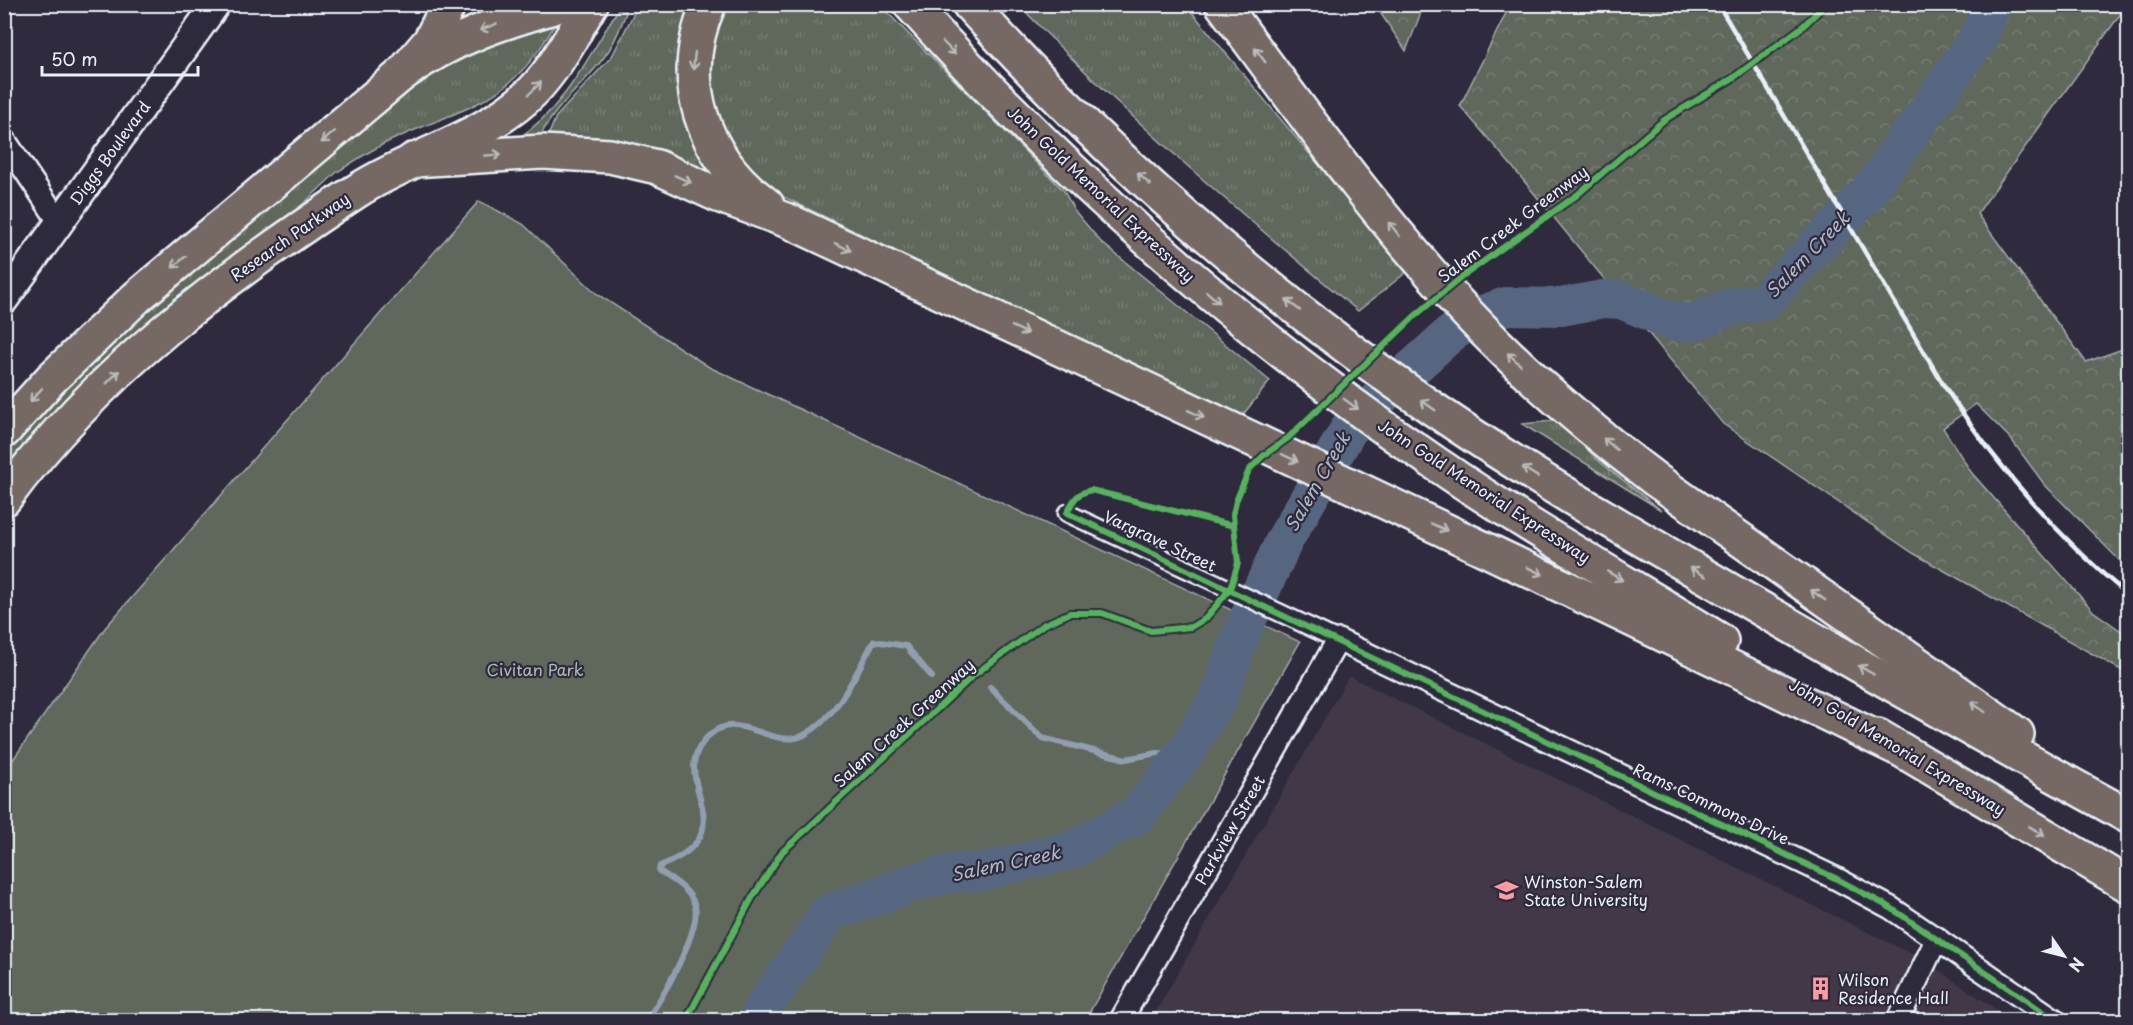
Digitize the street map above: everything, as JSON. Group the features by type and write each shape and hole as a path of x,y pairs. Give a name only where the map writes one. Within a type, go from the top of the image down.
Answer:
{"main road":[{"path":"402,74 430,41 449,4"},
{"path":"4,431 51,379 137,297 402,74 445,45 468,34 564,4"},
{"name":"Research Parkway","path":"4,499 82,408 165,330 255,260 355,192 413,160 483,127 531,92 555,64 591,4"},
{"path":"709,4 701,24 693,63 694,91 700,119 717,154 728,170 744,186 790,222"},
{"name":"John Gold Memorial Expressway","path":"910,4 993,94 1102,200 1212,296 1304,369 1440,467 1896,748 2128,885"},
{"path":"969,4 1076,116 1240,262 1339,340 1476,438 1580,503 1917,700 2128,815"},
{"path":"1222,4 1369,197 1432,273 1468,315 1557,398 1656,480 2128,815"},
{"path":"413,160 543,152 610,156 657,167 718,195 790,222 1395,508 1572,588 1896,748"}],"street":[{"name":"Diggs Boulevard","path":"4,300 216,4"},
{"path":"4,139 60,223"},
{"name":"Vargrave Street","path":"1067,513 1338,640"},
{"name":"Rams Commons Drive","path":"1338,640 1835,878 1891,908 2055,1020"},
{"name":"Parkview Street","path":"1121,1020 1338,640"},
{"path":"1898,1020 1937,938"}],"shaded area":[{"name":"Winston-Salem State University","path":"1349,676 1922,959 2012,1020 1151,1020"}],"green space":[{"path":"638,5 696,5 720,179 548,136 556,117 612,56"},
{"path":"731,5 880,5 1064,191 1074,210 1101,242 1270,381 1241,417 767,189 719,131 707,56 721,19"},
{"path":"1019,5 1186,5 1385,245 1409,270 1358,311 1141,124"},
{"path":"1375,5 1424,5 1406,51"},
{"path":"1510,5 2127,5 1977,214 2086,362 2128,347 2128,569 2044,484 2011,439 1976,404 1943,428 1971,472 2093,611 2128,636 2128,674 1913,553 1723,424 1460,106"},
{"path":"623,7 626,13 609,51 554,114 540,137 517,139 549,112 562,97 617,11"},
{"path":"554,26 520,73 503,88 464,110 419,128 363,155 336,173 5,485 5,453 33,419 139,314 423,80 452,62 491,44"},
{"name":"Civitan Park","path":"479,201 523,224 597,294 709,367 1300,642 1085,1020 5,1020 5,771 105,628"},
{"path":"1555,417 1600,462 1661,510 1522,424 1552,421"}],"waterway":[{"name":"Salem Creek","path":"759,1020 762,1010 829,913 917,882 957,872 980,872 1072,850 1138,814 1184,755 1217,701 1243,630 1284,541 1353,422 1448,336 1474,317 1506,306 1561,307 1603,299 1621,300 1674,322 1695,322 1730,307 1764,301 1868,193 1978,39 1993,4"},
{"path":"646,1020 661,998 678,965 686,948 695,917 695,906 690,895 659,871 660,866 686,852 699,838 704,822 694,774 695,758 703,742 715,731 727,726 740,726 778,738 804,735 827,718 836,706 874,641 906,646 932,677"},
{"path":"990,687 1042,738 1126,759 1157,753 1184,755"}],"railway":[{"path":"1718,4 1963,414 2005,470 2051,523 2128,595"}],"cycle path":[{"name":"Salem Creek Greenway","path":"686,1020 752,898 782,852 975,674 1043,625 1070,613 1102,613 1151,631 1191,627 1206,618 1230,589 1238,563 1233,515 1236,501 1249,470 1263,456 1288,438 1416,315 1463,276 1577,195 1664,120 1733,78 1802,27 1826,4"},
{"path":"1234,526 1091,490 1076,498 1067,513 1835,878 1891,908 2055,1020"}],"place":[{"name":"Winston-Salem State University","path":"1506,891"},
{"name":"Wilson Residence Hall","path":"1820,989"}]}
